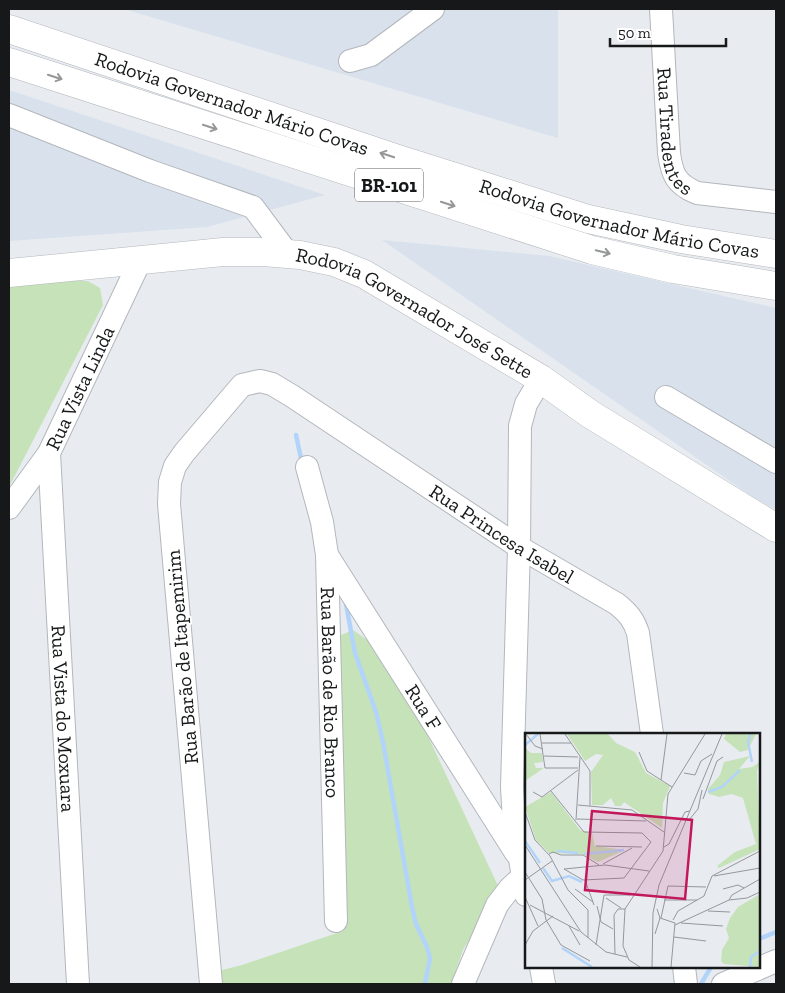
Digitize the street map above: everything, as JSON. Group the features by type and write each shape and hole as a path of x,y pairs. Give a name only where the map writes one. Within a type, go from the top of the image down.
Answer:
{"main road":[{"name":"Rodovia Governador Mário Covas","path":"10,29 395,158 588,219 680,239 776,254"},
{"name":"Rodovia Governador Mário Covas","path":"9,62 592,250 673,269 776,286"},
{"name":"Rodovia Governador José Sette","path":"9,273 140,262 223,252 288,254 334,262 364,274 541,379 590,414 776,528"}],"street":[{"path":"350,61 370,55 432,9"},
{"name":"Rua Tiradentes","path":"661,9 668,152 671,167 677,181 686,188 698,193 776,202"},
{"path":"9,115 150,172 253,207 288,254"},
{"name":"Rua Vista Linda","path":"9,508 49,453 140,262"},
{"path":"463,984 497,905 510,888 523,876 512,787 519,547 520,426 526,404 541,379"},
{"name":"Rua Barão de Itapemirim","path":"211,984 169,504 170,482 176,466 184,453 234,392 242,385 251,382 260,381 272,384"},
{"name":"Rua Princesa Isabel","path":"272,384 519,547 618,604 627,612 634,621 638,633 652,733"},
{"path":"666,397 776,462"},
{"name":"Rua Vista do Moxuara","path":"49,453 78,984"},
{"name":"Rua Barão de Rio Branco","path":"307,467 322,522 327,555 336,921"},
{"name":"Rua F","path":"327,555 523,876"},
{"path":"760,968 776,961"},
{"path":"541,968 544,984"},
{"path":"684,968 686,984"},
{"path":"723,984 760,968"}],"shaded area":[{"path":"124,9 558,9 558,138"},
{"path":"9,90 325,195 207,227 9,241"},
{"path":"382,240 549,256 776,308 776,510 753,497"}],"green space":[{"path":"88,281 100,288 103,305 9,487 9,285"},
{"path":"353,630 391,657 499,888 463,950 451,984 219,984 218,971 242,965 343,931 334,638"}],"waterway":[{"path":"296,435 302,463"},
{"path":"346,604 355,653 376,712 383,742 416,924 430,958 425,984"},
{"path":"760,939 776,932"},
{"path":"701,984 710,968"}]}
